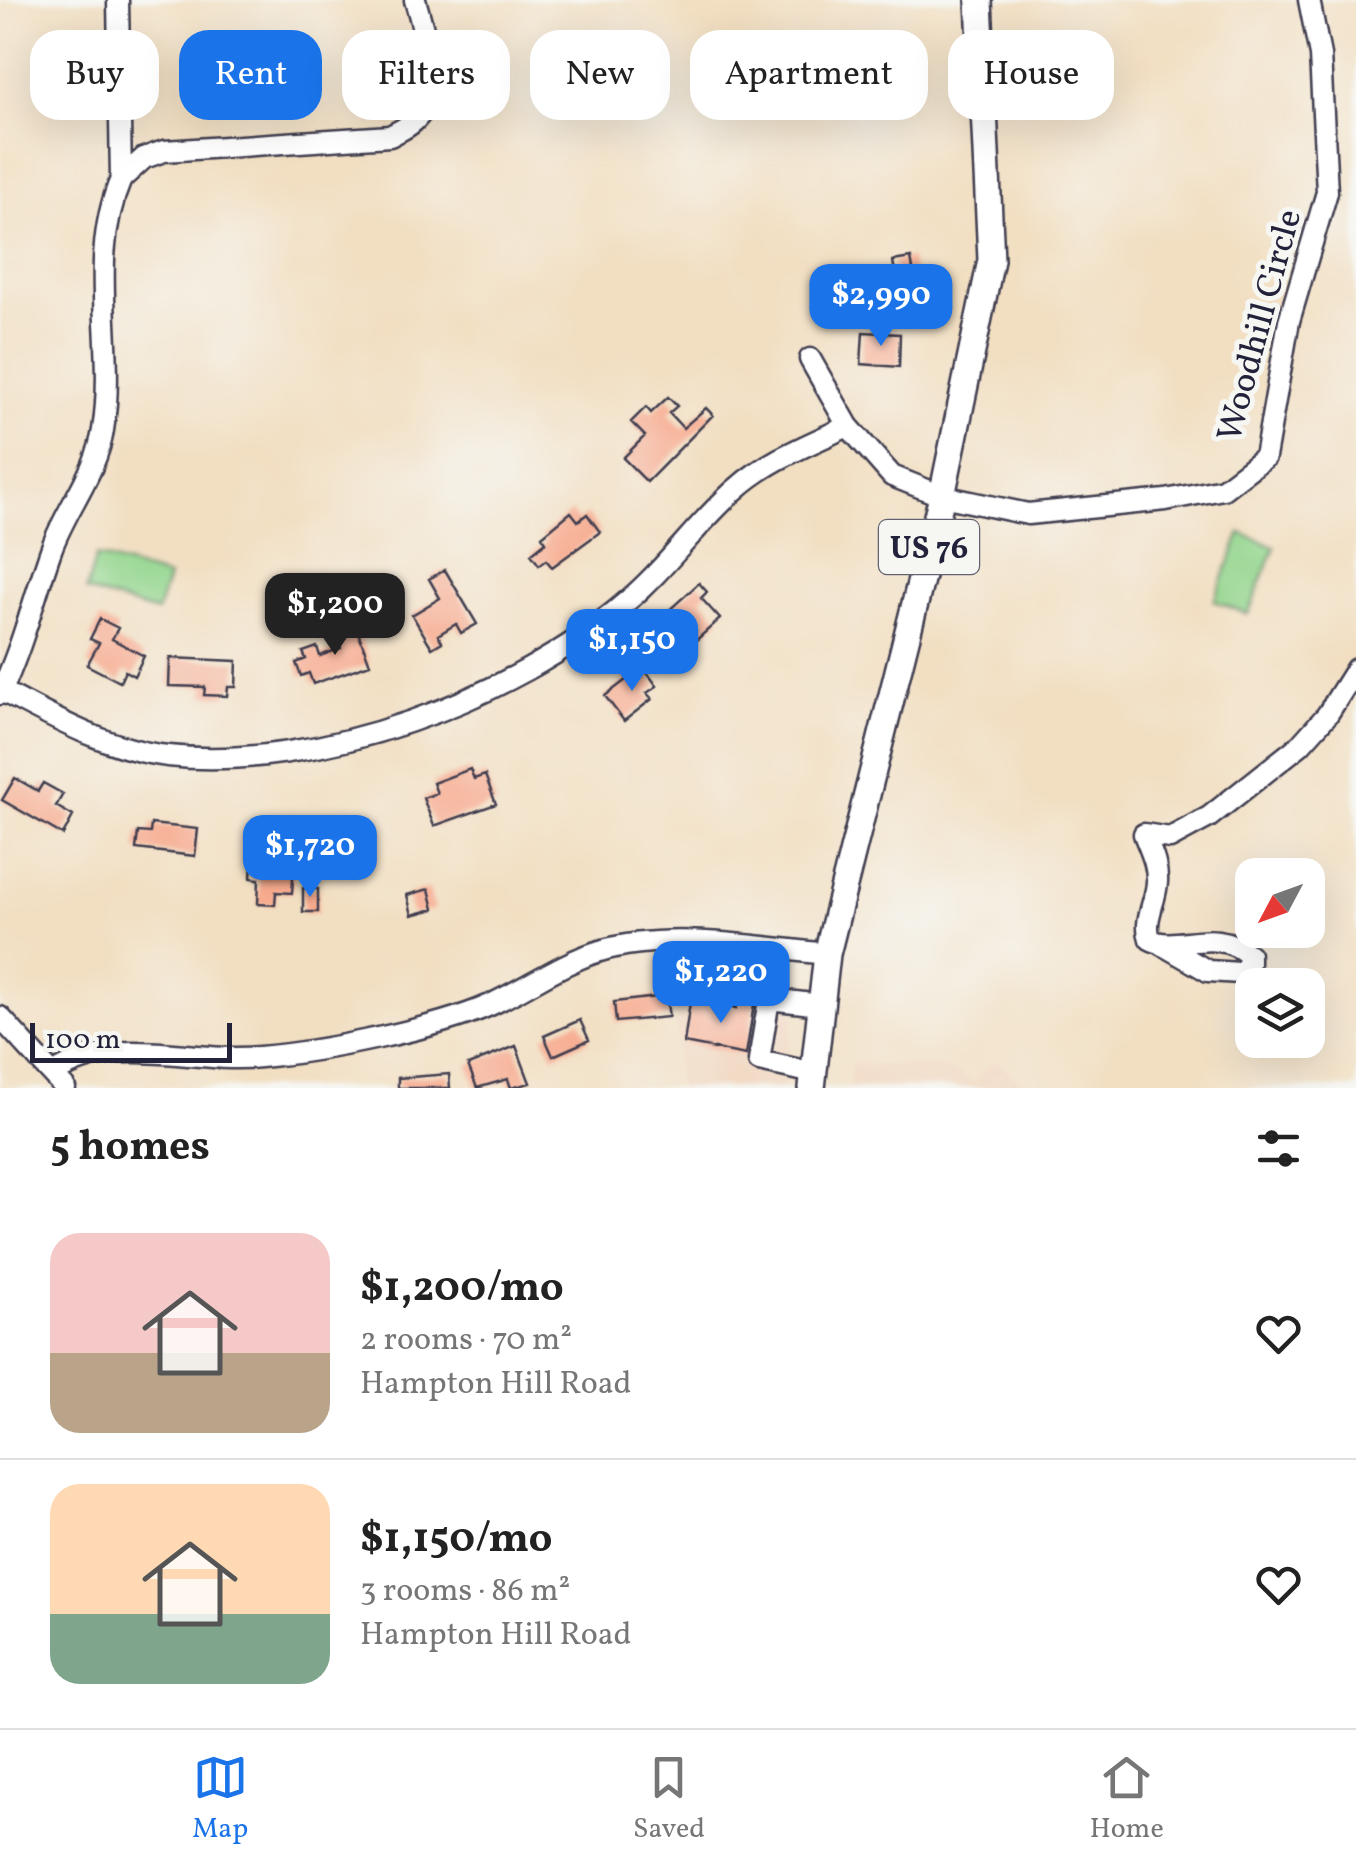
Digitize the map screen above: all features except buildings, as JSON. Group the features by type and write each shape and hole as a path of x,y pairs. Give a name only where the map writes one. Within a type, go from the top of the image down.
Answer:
{"main road":[{"name":"US 76","path":"813,1080 827,954 942,496 991,260 979,0"}],"street":[{"path":"118,0 121,179 109,208 104,239 102,291 107,376 103,434 51,548 36,608 1,692 106,741 167,756 246,756 343,742 470,698 544,663 626,603 737,488 778,460 848,426"},
{"path":"121,179 144,158 164,151 390,136 405,127 418,118 426,104 426,34 415,0"},
{"name":"Woodhill Circle","path":"810,359 870,457 892,476 942,496 1028,514 1166,500 1224,489 1265,456 1289,321 1327,192 1320,55 1309,0"},
{"path":"1163,945 1148,933 1157,884 1156,866 1144,834 1170,838 1209,817 1300,745 1327,716 1356,669"},
{"path":"2,1021 59,1081 80,1056 120,1052 264,1057 442,1022 491,1004 539,976 602,950 703,941 827,954"},
{"path":"813,1080 759,1062 770,999 821,1005"}],"shaded area":[{"path":"676,958 799,974 784,1088 677,1088"},
{"path":"994,1061 1033,1088 850,1088 852,1064 940,1067 976,1082"}],"green space":[{"path":"1241,533 1275,547 1248,614 1214,601"},
{"path":"96,556 168,577 157,612 86,591"}]}
